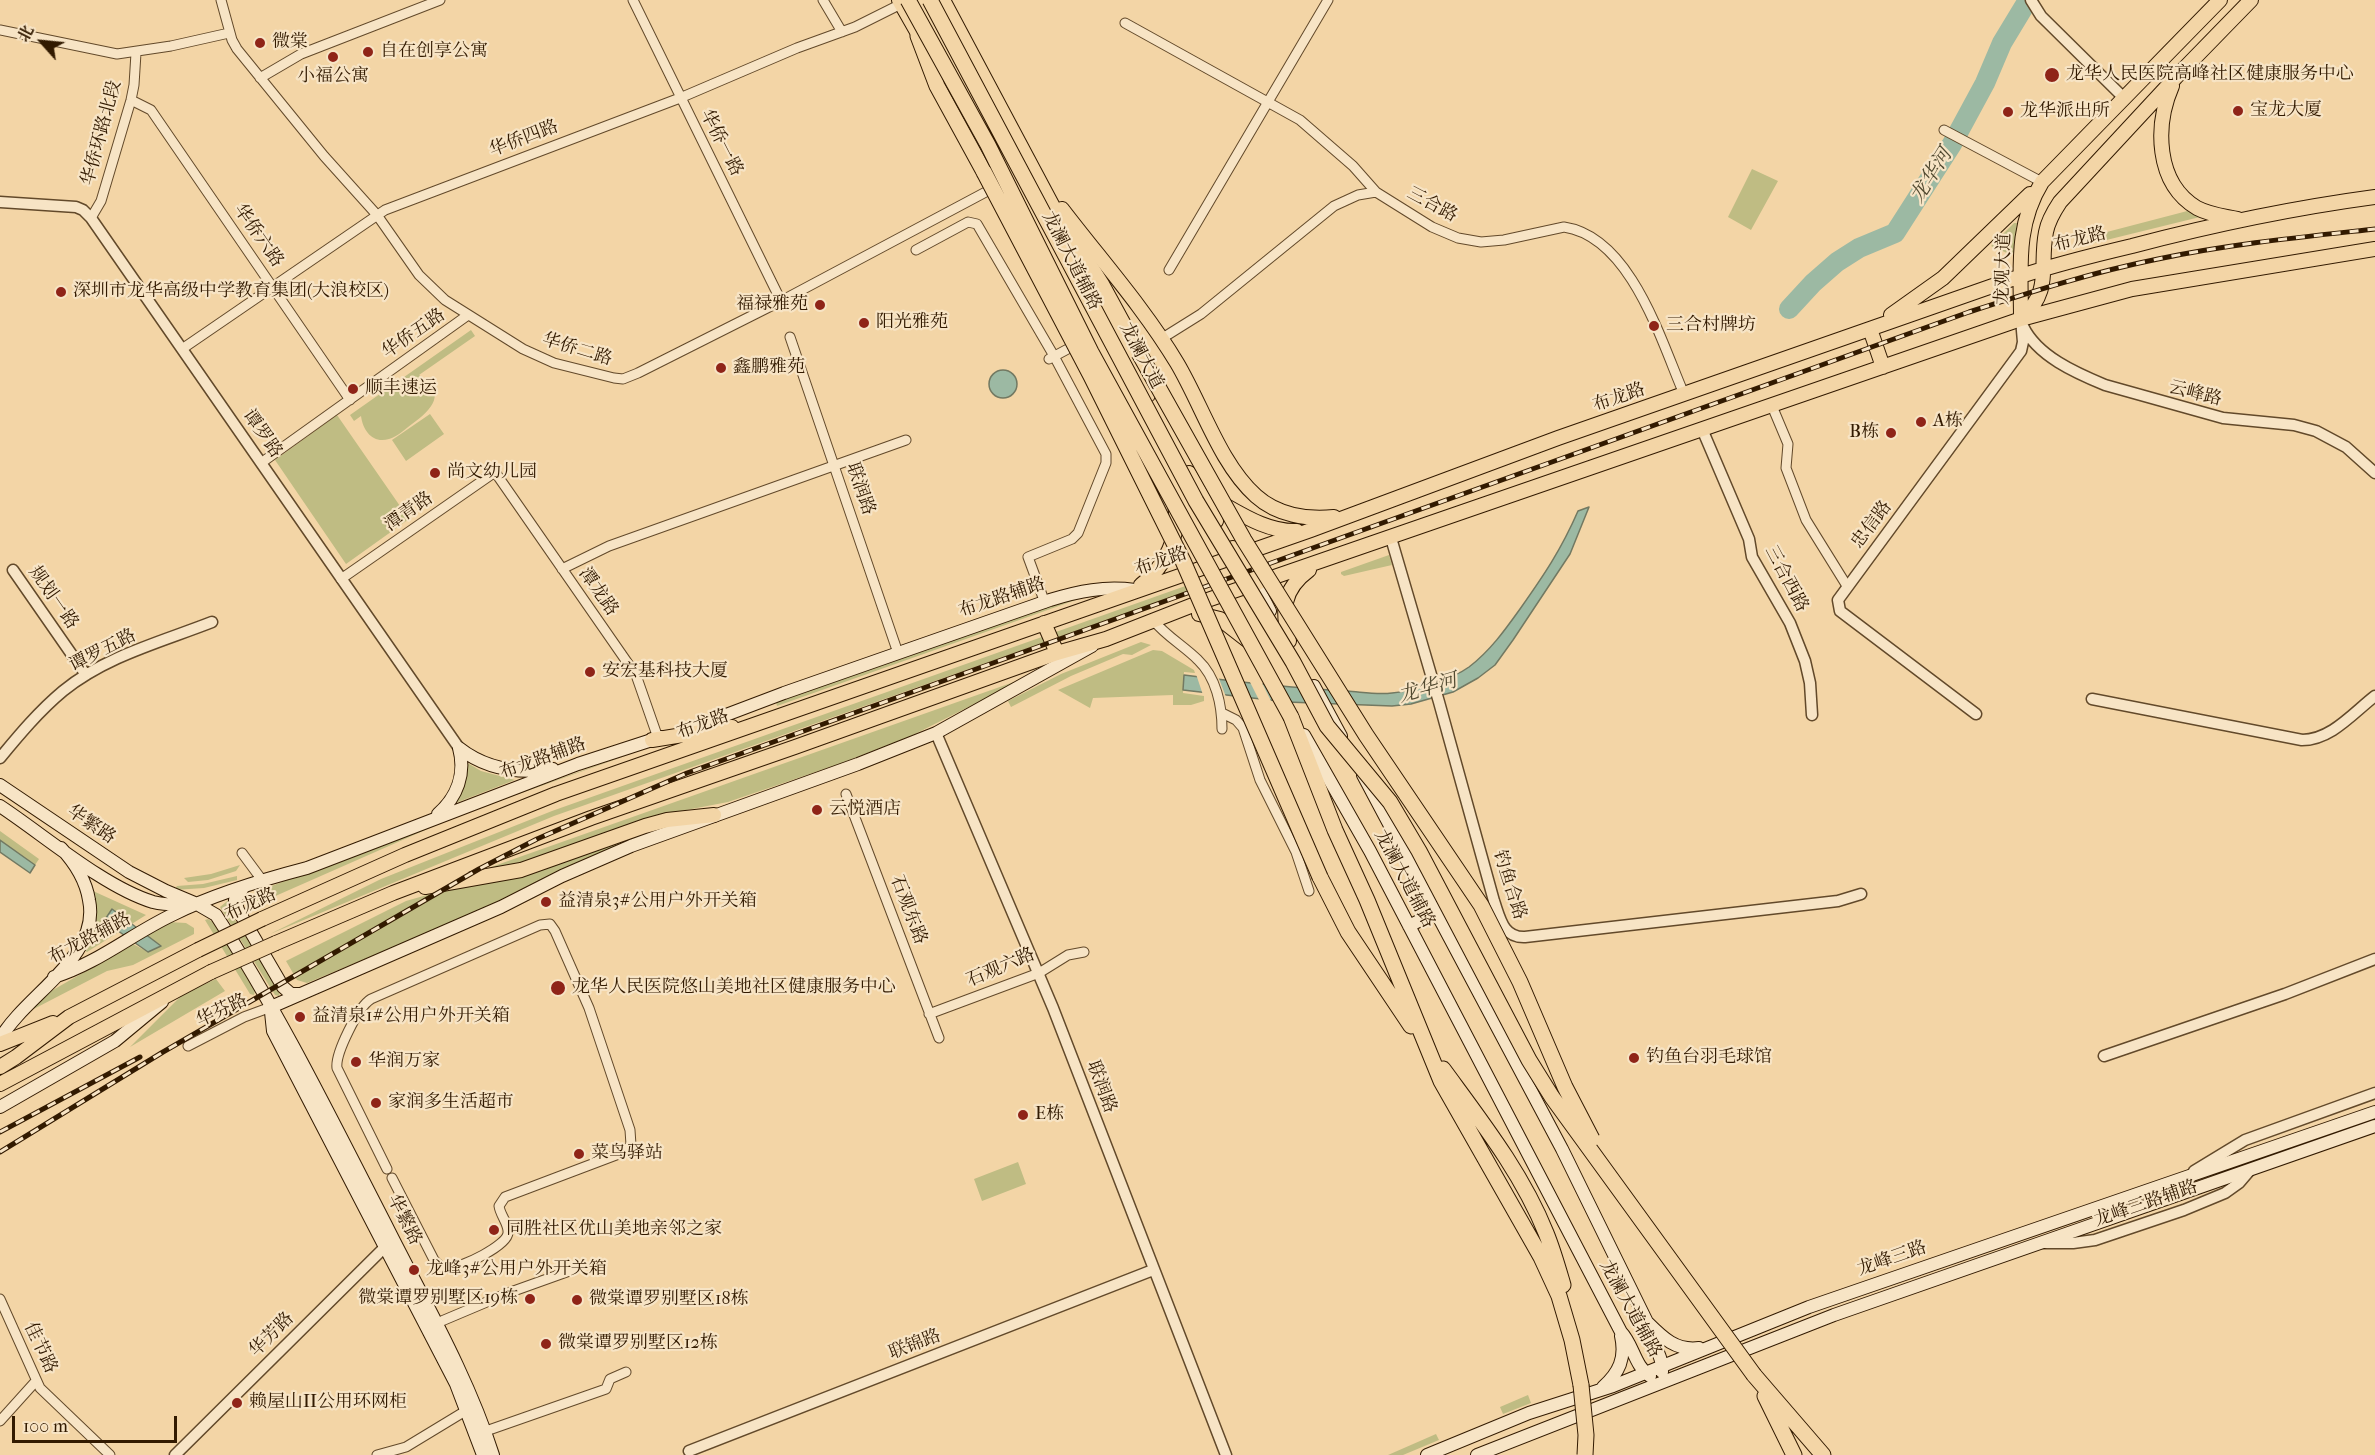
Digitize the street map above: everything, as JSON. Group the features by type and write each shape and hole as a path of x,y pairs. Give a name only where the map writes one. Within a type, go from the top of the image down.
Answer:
{"highway":[{"name":"龙澜大道","path":"930,0 1196,501 1329,722 1390,802 1419,851 1529,1060 1552,1097 1617,1187"},
{"path":"903,1 988,145 1091,352 1292,716 1335,830 1367,900 1441,1081 1537,1250 1559,1296 1572,1340 1581,1385"},
{"path":"918,36 937,86 1091,376 1183,561 1304,844 1334,906 1384,988 1480,1120 1520,1179 1533,1205 1546,1233 1571,1310 1586,1435 1585,1455"},
{"path":"1062,222 1102,285 1244,540 1366,735 1481,905 1520,982 1565,1087 1617,1187 1754,1375 1823,1455"},
{"path":"1754,1375 1794,1455"}],"main road":[{"name":"龙澜大道辅路","path":"903,1 918,36 955,83 1002,165 1209,565 1370,851 1621,1332 1627,1338 1644,1372 1660,1382 1663,1365 1647,1329 1647,1322 1562,1149 1436,912 1329,722 1289,641 1189,472 1083,271 1062,222 943,0"},
{"name":"龙观大道","path":"2021,319 2022,237 2032,198 2042,182 2220,0"},
{"name":"龙观大道","path":"2021,319 2037,299 2045,268 2046,231 2060,202 2251,0"},
{"path":"2176,77 2165,105 2160,127 2162,149 2168,172 2178,190 2199,209 2243,220"},
{"path":"1002,165 1024,154"},
{"path":"1011,183 1036,176 1139,307 1177,364 1231,465 1245,486 1270,506 1297,516 1328,518 1353,514"},
{"path":"1883,367 1870,329 1943,278 2042,182"},
{"name":"布龙路","path":"0,1067 69,1017 198,950 405,855 556,794 1311,530 1636,411 2045,268 2243,220 2323,204 2375,197"},
{"path":"0,1084 211,972 393,893 591,818 1057,653 1106,639 1227,594 2021,319 2132,289 2375,249"},
{"path":"1189,472 1206,492 1248,518 1282,530 1311,530"},
{"path":"1135,590 1150,579 1169,550 1177,517 1173,496"},
{"path":"1289,641 1285,624 1286,600 1300,576 1318,563"},
{"name":"布龙路辅路","path":"0,1038 23,1007 54,977 88,965 144,930 197,904 262,880 307,868 578,764 1045,603 1094,589 1135,590"},
{"path":"1167,615 1187,613 1220,619 1238,632 1263,660"},
{"path":"1044,623 1057,653"},
{"path":"271,1007 501,907 611,854 936,733 1106,639"},
{"path":"655,739 769,720"},
{"path":"459,748 482,763 507,770 541,771 578,764"},
{"path":"428,821 446,806 455,794 462,770 459,748"},
{"name":"华繁路","path":"0,785 144,881 197,904 216,915 271,1007 389,1243 467,1410 483,1455"},
{"name":"华繁路","path":"0,806 120,886 152,902 197,904"},
{"path":"393,893 521,870 645,826 667,820 714,815"},
{"path":"54,977 70,962 89,930 91,917 84,883 64,850 77,838"},
{"path":"243,888 235,900 238,910 283,987 291,994 301,993"},
{"path":"1409,926 1436,912"},
{"path":"0,1107 115,1041 178,989"},
{"path":"0,1044 69,1017"},
{"name":"龙峰三路","path":"1427,1455 1528,1413 1598,1390 1809,1307 2375,1112"},
{"name":"龙峰三路","path":"1476,1455 1834,1315 2375,1126"},
{"name":"华繁路","path":"389,1243 462,1371 494,1455"},
{"path":"1647,1322 1663,1339 1676,1346 1691,1349 1712,1346"},
{"path":"1598,1390 1614,1377 1621,1364 1624,1349 1621,1332"}],"street":[{"name":"华侨二路","path":"221,0 229,33 237,49 324,156 376,215 419,275 445,300 541,358 588,373 623,379 1011,183"},
{"path":"260,78 301,54 440,0"},
{"name":"华侨一路","path":"633,0 781,301"},
{"path":"823,0 842,32"},
{"path":"1169,270 1328,0"},
{"name":"华侨四路","path":"182,349 376,215 419,196 680,98 759,63 842,32 903,1"},
{"path":"2033,3 2041,16 2124,98"},
{"name":"三合路","path":"1125,22 1270,102 1307,126 1353,166 1376,192 1432,227 1458,238 1481,242 1504,240 1564,227 1585,234 1620,261 1632,279 1684,394"},
{"path":"0,30 117,54 140,52 229,33"},
{"name":"华侨环路北段","path":"91,218 101,201 131,100 140,52"},
{"name":"华侨六路","path":"131,100 151,110 350,400"},
{"path":"1945,131 2042,182"},
{"path":"1161,339 1201,314 1334,206 1358,195 1376,192"},
{"path":"0,202 76,207 91,218"},
{"name":"谭罗路","path":"91,218 459,748"},
{"path":"916,250 968,222 977,224 1105,450 1107,460 1078,533 1072,539 1028,557 1045,603"},
{"name":"华侨五路","path":"261,463 468,315"},
{"name":"云峰路","path":"2021,319 2034,344 2087,378 2128,393 2223,418 2294,425 2316,431 2346,447 2375,473"},
{"name":"忠信路","path":"1976,714 1840,611 1838,600 2021,351 2023,342 2021,319"},
{"name":"联润路","path":"790,337 898,653"},
{"path":"1051,358 1089,337"},
{"path":"1772,406 1788,444 1786,468 1806,520 1847,586"},
{"name":"三合西路","path":"1702,429 1749,539 1752,557 1797,637 1810,683 1812,715"},
{"path":"562,569 609,546 906,440"},
{"name":"潭青路","path":"341,579 495,472"},
{"name":"潭龙路","path":"495,472 636,675 655,739"},
{"name":"钓鱼合路","path":"1390,538 1439,702 1494,901 1507,933 1512,936 1525,937 1826,902 1852,898 1861,894"},
{"name":"规划一路","path":"13,570 86,675"},
{"path":"1153,620 1198,659 1209,674 1222,713 1222,729"},
{"name":"谭罗五路","path":"0,758 40,712 86,675 125,655 212,622"},
{"path":"2092,699 2302,740 2320,739 2327,735 2375,696"},
{"path":"1222,713 1236,720 1243,729 1260,780 1296,852 1309,891"},
{"name":"联润路","path":"936,733 1039,972 1226,1455"},
{"name":"石观东路","path":"846,794 939,1038"},
{"path":"242,854 262,880"},
{"path":"387,1169 336,1064 361,1008 375,997 540,925 550,924 589,1008 630,1130 631,1145 624,1152 505,1197 499,1206 508,1232 504,1240 496,1248 452,1268 442,1267 434,1260 392,1179"},
{"name":"石观六路","path":"929,1014 1039,972 1068,955 1084,952"},
{"path":"2104,1056 2285,994 2375,959"},
{"name":"华芬路","path":"188,1046 244,1017 271,1007"},
{"name":"龙峰三路辅路","path":"2186,1176 2245,1140 2375,1093"},
{"name":"华芳路","path":"175,1455 389,1243"},
{"path":"436,1323 508,1293 575,1269"},
{"name":"联锦路","path":"689,1451 1153,1270"},
{"name":"佳节路","path":"0,1299 36,1381 56,1404 110,1455"},
{"path":"486,1431 606,1389 610,1379 626,1372"},
{"path":"0,1420 36,1381"},
{"path":"377,1455 406,1447 467,1410"}],"shaded area":[{"path":"1752,169 1778,181 1751,230 1728,217"},
{"path":"2195,209 2204,216 2082,246 2080,239"},
{"path":"2014,223 2017,223 2014,253 2007,253 1991,246"},
{"path":"471,330 475,336 419,375 428,381 435,394 431,407 419,419 395,437 383,440 370,435 364,427 361,416 354,421 350,415"},
{"path":"430,414 444,434 406,461 392,440"},
{"path":"337,415 409,519 346,564 275,460"},
{"path":"1389,555 1392,565 1344,576 1341,574 1341,572"},
{"path":"1191,584 1192,590 554,816 270,934 381,879 552,811"},
{"path":"1087,596 777,706 776,702 1040,608"},
{"path":"1141,642 1151,645 1132,655 1123,654 1071,676 1011,707 1008,701 1061,674"},
{"path":"1153,650 1162,651 1194,670 1195,673 1184,672 1183,693 1204,696 1204,701 1191,705 1173,705 1173,695 1093,698 1090,708 1058,690"},
{"path":"1028,677 909,737 839,764 728,802 650,817 548,857 463,877"},
{"path":"639,751 470,811 543,784"},
{"path":"466,762 481,771 515,780 453,804"},
{"path":"454,817 255,905 253,896 258,891"},
{"path":"0,831 39,859 35,865 0,840"},
{"path":"643,833 505,901 307,983 297,980 286,961 406,901"},
{"path":"240,865 236,871 208,880 188,882 184,878 211,874"},
{"path":"237,876 237,880 204,888 174,890 177,886 203,884"},
{"path":"93,891 146,915 87,952 84,950 96,915"},
{"path":"232,897 230,912 280,991 279,996 275,995 220,907"},
{"path":"205,920 213,922 255,991 254,995 250,994"},
{"path":"169,922 186,923 194,928 194,934 133,965 107,971 26,1013 39,998 133,944 148,952 160,945 146,936"},
{"path":"216,979 225,991 130,1047 183,994"},
{"path":"1018,1162 1026,1184 982,1201 974,1179"},
{"path":"1528,1395 1531,1403 1503,1414 1500,1407"},
{"path":"1436,1434 1439,1440 1403,1455 1388,1455"}],"water":[{"path":"1003,370 1013,374 1017,384 1013,394 1003,398 993,394 989,384 993,374"},
{"path":"1589,507 1570,554 1495,665 1453,692 1411,704 1392,706 1287,702 1183,690 1184,675 1381,694 1411,690 1461,672 1477,661 1497,640 1544,573 1578,511"},
{"path":"0,840 35,865 30,873 0,852"},
{"path":"112,909 161,946 148,952 104,921"}],"pier":[{"path":"1196,674 1218,676 1226,697 1203,695"},
{"path":"1249,680 1261,681 1272,703 1260,702"}],"waterway":[{"name":"龙华河","path":"1789,309 1837,262 1859,248 1895,233 1952,144 1985,83 2002,43 2028,0"}],"railway":[{"path":"0,1152 163,1052 479,869 537,839 687,773 1969,312 2086,276 2158,259 2239,245 2375,229"},
{"path":"0,1132 140,1057"}],"place":[{"name":"微棠","path":"260,43"},
{"name":"自在创享公寓","path":"368,52"},
{"name":"小福公寓","path":"333,57"},
{"name":"龙华人民医院高峰社区健康服务中心","path":"2052,75"},
{"name":"宝龙大厦","path":"2238,111"},
{"name":"龙华派出所","path":"2008,112"},
{"name":"深圳市龙华高级中学教育集团(大浪校区)","path":"61,292"},
{"name":"福禄雅苑","path":"820,305"},
{"name":"阳光雅苑","path":"864,323"},
{"name":"三合村牌坊","path":"1654,326"},
{"name":"鑫鹏雅苑","path":"721,368"},
{"name":"顺丰速运","path":"353,389"},
{"name":"A栋","path":"1921,422"},
{"name":"B栋","path":"1891,433"},
{"name":"尚文幼儿园","path":"435,473"},
{"name":"安宏基科技大厦","path":"590,672"},
{"name":"云悦酒店","path":"817,810"},
{"name":"益清泉3#公用户外开关箱","path":"546,902"},
{"name":"龙华人民医院悠山美地社区健康服务中心","path":"558,988"},
{"name":"益清泉1#公用户外开关箱","path":"300,1017"},
{"name":"钓鱼台羽毛球馆","path":"1634,1058"},
{"name":"华润万家","path":"356,1062"},
{"name":"家润多生活超市","path":"376,1103"},
{"name":"E栋","path":"1023,1115"},
{"name":"菜鸟驿站","path":"579,1154"},
{"name":"同胜社区优山美地亲邻之家","path":"494,1230"},
{"name":"龙峰3#公用户外开关箱","path":"414,1270"},
{"name":"微棠谭罗别墅区19栋","path":"530,1299"},
{"name":"微棠谭罗别墅区18栋","path":"577,1300"},
{"name":"微棠谭罗别墅区12栋","path":"546,1344"},
{"name":"赖屋山II公用环网柜","path":"237,1403"}]}
